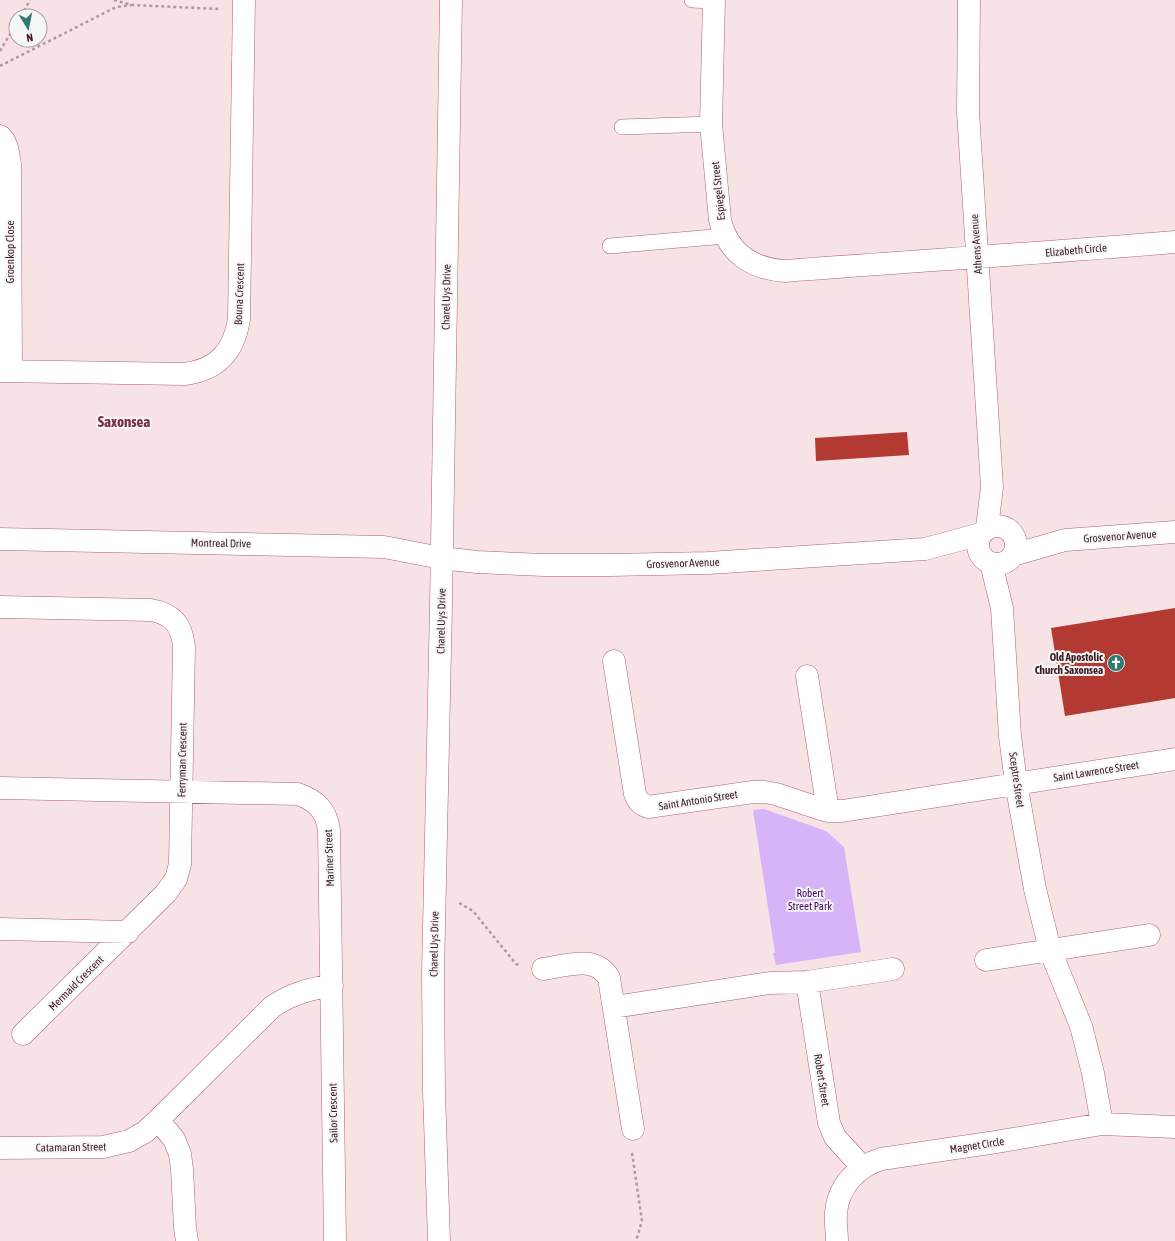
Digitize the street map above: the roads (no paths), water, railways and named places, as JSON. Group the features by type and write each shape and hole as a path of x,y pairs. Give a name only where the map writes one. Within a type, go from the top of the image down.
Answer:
{"street":[{"name":"Charel Uys Drive","path":"440,1241 434,1091 433,974 442,558 451,0"},
{"name":"Espiegel Street","path":"714,0 711,124 720,220 725,236 733,248 743,258 756,266 784,272 977,257"},
{"name":"Athens Avenue","path":"969,0 968,112 996,530"},
{"name":"Bouna Crescent","path":"5,371 195,373 216,364 232,345 237,332 239,319 244,5"},
{"name":"Groenkop Close","path":"0,136 4,140 10,164 5,371"},
{"name":"Elizabeth Circle","path":"977,257 1175,242"},
{"name":"Grosvenor Avenue","path":"442,558 477,562 544,565 708,563 925,549 996,530 1065,540"},
{"path":"996,530 978,542 979,551 999,559"},
{"name":"Sceptre Street","path":"996,530 1015,539 1016,547 999,559 1010,736 1016,784 1035,889 1050,950 1081,1026 1093,1073 1102,1124"},
{"name":"Grosvenor Avenue","path":"925,549 999,559 1065,540 1175,532"},
{"name":"Montreal Drive","path":"0,539 384,546 442,558"},
{"name":"Ferryman Crescent","path":"0,607 151,610 161,612 170,617 181,630 184,647 180,864 176,879 166,893 128,932"},
{"name":"Saint Antonio Street","path":"614,661 635,794 638,801 642,805 648,807 753,792 765,792 828,811 842,811 1016,784"},
{"path":"807,676 828,811"},
{"name":"Saint Lawrence Street","path":"1016,784 1175,759"},
{"name":"Mariner Street","path":"0,788 298,794 308,797 323,811 329,830 332,986"},
{"path":"0,929 128,932"},
{"name":"Mermaid Crescent","path":"23,1034 128,932"},
{"path":"986,960 1149,935"},
{"path":"543,969 588,963 600,967 609,978 633,1129"},
{"path":"614,1007 770,983 807,982 893,969"},
{"name":"Robert Street","path":"807,982 829,1123 834,1137 862,1167"},
{"path":"187,1241 180,1154 174,1139 158,1120 272,1007 283,1000 306,990 332,986"},
{"name":"Sailor Crescent","path":"332,986 335,1241"},
{"name":"Catamaran Street","path":"0,1148 103,1147 129,1141 145,1132 158,1120"},
{"name":"Magnet Circle","path":"837,1241 835,1214 841,1192 854,1174 862,1167 872,1162 881,1159 1102,1124 1175,1127"}],"lane":[{"path":"692,0 714,0"},
{"path":"622,127 711,124"},
{"path":"610,246 725,236"}],"place":[{"name":"Old Apostolic Church Saxonsea","path":"1116,663"}],"district":[{"name":"Saxonsea","path":"124,422"}],"park label":[{"name":"Robert Street Park","path":"810,899"}]}
